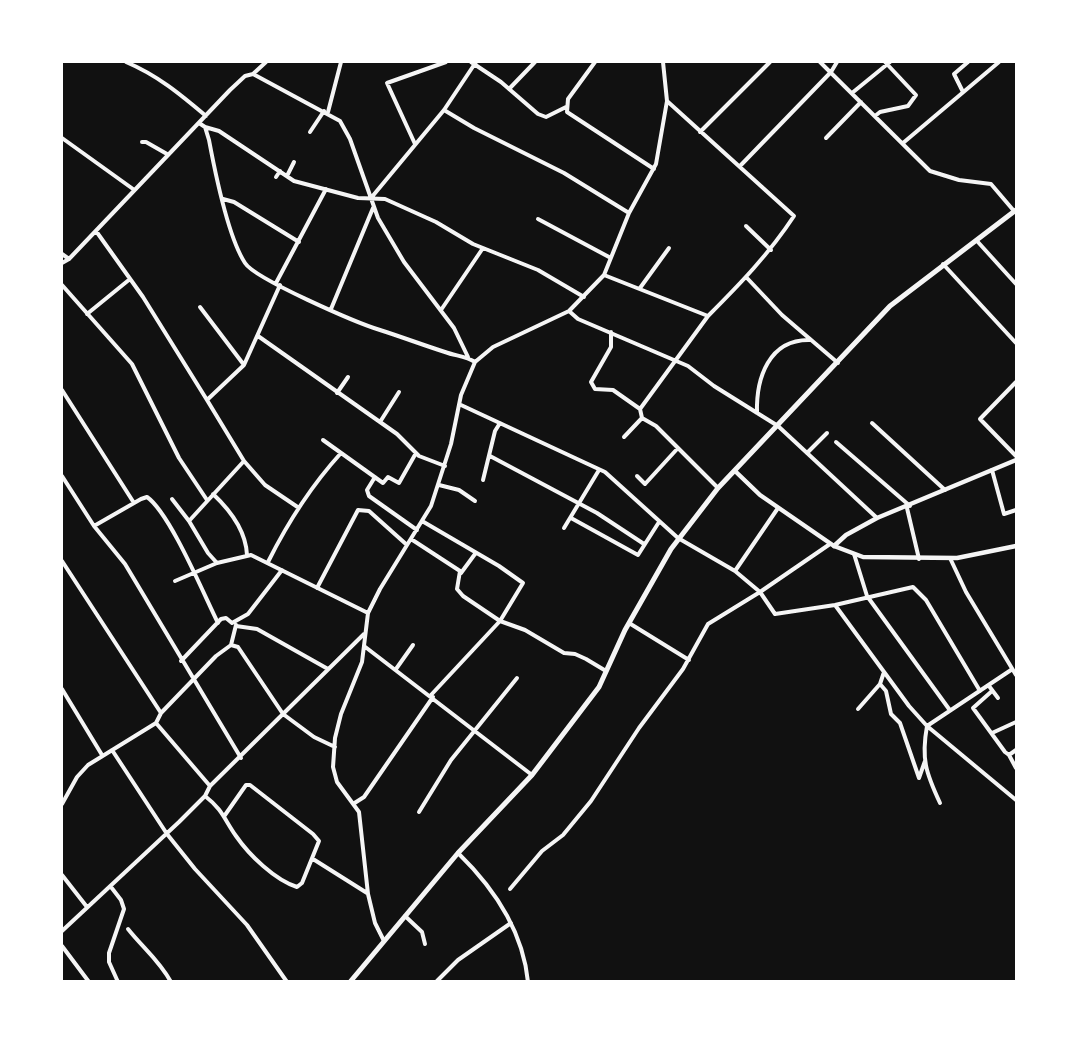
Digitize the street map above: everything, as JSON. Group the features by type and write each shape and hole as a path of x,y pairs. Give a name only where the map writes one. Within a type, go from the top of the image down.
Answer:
{"main road":[{"path":"350,981 458,853 532,775 599,687 629,623 678,538 718,488 890,306 1016,211"},
{"path":"832,545 846,534 877,518 909,507 1017,458"},
{"path":"735,471 743,481 778,508 832,545 863,557 950,558 1017,546"}],"street":[{"path":"126,62 149,71 169,84 206,116"},
{"path":"62,263 69,259 133,189 245,76 253,74 266,62"},
{"path":"310,132 326,112 341,62"},
{"path":"415,144 387,83 446,62"},
{"path":"370,199 444,110 474,62 538,114 546,117 567,106"},
{"path":"510,89 535,62"},
{"path":"595,62 568,99 567,112 574,119 654,169"},
{"path":"62,931 167,834 205,796 210,786 363,637 368,613 422,521 439,485 461,395 475,362 493,347 569,311 604,275 609,257 629,213 654,169 660,148 667,101 663,62"},
{"path":"700,132 770,62"},
{"path":"820,62 930,171 959,180 991,184 1016,211"},
{"path":"740,166 831,72 837,62"},
{"path":"963,93 954,74 968,62"},
{"path":"903,143 999,62"},
{"path":"852,93 888,63 916,95 908,106 880,112 875,116"},
{"path":"253,74 340,121 374,207 404,262 454,328 468,357"},
{"path":"640,410 708,315 739,281 747,278 771,250 794,216 667,101"},
{"path":"826,138 861,102"},
{"path":"444,110 564,173 629,213"},
{"path":"199,123 219,131 287,176 326,189 370,199 385,198 483,248 538,270 584,297"},
{"path":"205,127 223,199 245,265 278,284 331,309 379,329 468,357 475,362"},
{"path":"62,138 133,189"},
{"path":"142,142 167,154"},
{"path":"287,176 294,162"},
{"path":"276,177 280,171"},
{"path":"207,400 244,365 278,284 326,189"},
{"path":"223,199 234,202 299,242"},
{"path":"331,309 374,207"},
{"path":"538,219 609,257"},
{"path":"746,226 771,250"},
{"path":"96,231 130,279 244,461 266,485 299,508"},
{"path":"977,241 1017,284"},
{"path":"441,310 483,248"},
{"path":"640,288 669,248"},
{"path":"62,254 69,259"},
{"path":"943,264 1016,340"},
{"path":"604,275 708,315"},
{"path":"747,278 782,315 838,363"},
{"path":"87,314 130,279"},
{"path":"62,285 132,364 179,458 207,500"},
{"path":"200,308 244,365"},
{"path":"569,311 578,319 677,360 778,426 877,518"},
{"path":"611,332 611,347 592,378 592,386 595,389 613,390 640,410 642,418 656,426 718,488"},
{"path":"258,336 397,434 416,453 445,466"},
{"path":"758,413 757,394 765,366 772,357 794,339 811,340"},
{"path":"337,393 348,377"},
{"path":"1017,382 980,419 1017,458"},
{"path":"62,390 134,503"},
{"path":"380,422 399,392"},
{"path":"460,405 599,470 630,492 678,538 735,571 760,592 775,614 835,605 913,587 926,600 980,691"},
{"path":"624,437 642,418"},
{"path":"483,480 495,431 500,423"},
{"path":"872,423 946,491"},
{"path":"807,453 827,433"},
{"path":"323,441 383,483 388,477 399,483 416,453"},
{"path":"836,442 909,507 919,559"},
{"path":"637,476 645,484 678,448"},
{"path":"268,562 285,528 320,476 340,453"},
{"path":"490,456 578,503 644,544"},
{"path":"189,521 244,461"},
{"path":"564,528 599,470"},
{"path":"992,470 1004,514 1017,510"},
{"path":"62,476 94,526 125,564 193,682 241,758"},
{"path":"375,477 368,490 369,496 417,530"},
{"path":"439,485 459,490 475,501"},
{"path":"213,494 238,524 247,543 247,555"},
{"path":"94,526 147,496 166,521 218,623"},
{"path":"172,499 217,563"},
{"path":"735,571 778,508"},
{"path":"317,588 358,510 369,511 407,545"},
{"path":"571,518 638,555 659,522"},
{"path":"353,804 364,797 432,696 500,621 523,583 500,566 475,554 422,521"},
{"path":"411,539 461,573"},
{"path":"510,890 542,851 563,836 591,801 639,728 689,660 708,624 832,545"},
{"path":"854,553 867,596 949,709"},
{"path":"475,554 461,573 457,589 463,596 500,621 525,630 553,648 586,659 606,671"},
{"path":"175,582 217,563 247,555 268,562 368,613"},
{"path":"950,558 1011,670 1017,675"},
{"path":"62,561 161,713"},
{"path":"62,804 82,770 102,755 156,723 161,713 216,656 231,645 234,624 248,614 282,570"},
{"path":"835,605 927,726 1017,800"},
{"path":"181,661 218,623 226,618 234,624 257,629 328,669"},
{"path":"629,623 689,660"},
{"path":"364,632 362,662 341,714 335,747 334,776 359,812 368,894 375,923 384,941"},
{"path":"231,645 238,647 283,714 335,747"},
{"path":"396,669 413,645"},
{"path":"364,646 532,775"},
{"path":"940,803 922,752 927,726 949,709 989,686 1011,670"},
{"path":"858,709 880,684 884,671"},
{"path":"419,812 451,760 517,678"},
{"path":"880,684 891,701 888,707 900,723 919,778 925,761"},
{"path":"989,686 998,698"},
{"path":"62,689 102,755"},
{"path":"992,691 973,708 1017,768"},
{"path":"992,733 1017,722"},
{"path":"156,723 210,786"},
{"path":"112,750 167,834 195,869 247,925 287,981"},
{"path":"1009,755 1017,750"},
{"path":"205,796 225,815 237,838 248,850 288,884 297,886 302,884 320,841 250,785 246,785 225,815"},
{"path":"458,853 486,880 511,923 520,945 528,981"},
{"path":"313,859 368,894"},
{"path":"62,875 87,907"},
{"path":"111,887 124,909 109,953 109,962 118,981"},
{"path":"405,915 422,932 425,944"},
{"path":"437,981 458,960 511,923"},
{"path":"128,929 140,944 157,958 171,981"},
{"path":"62,946 89,981"}]}
